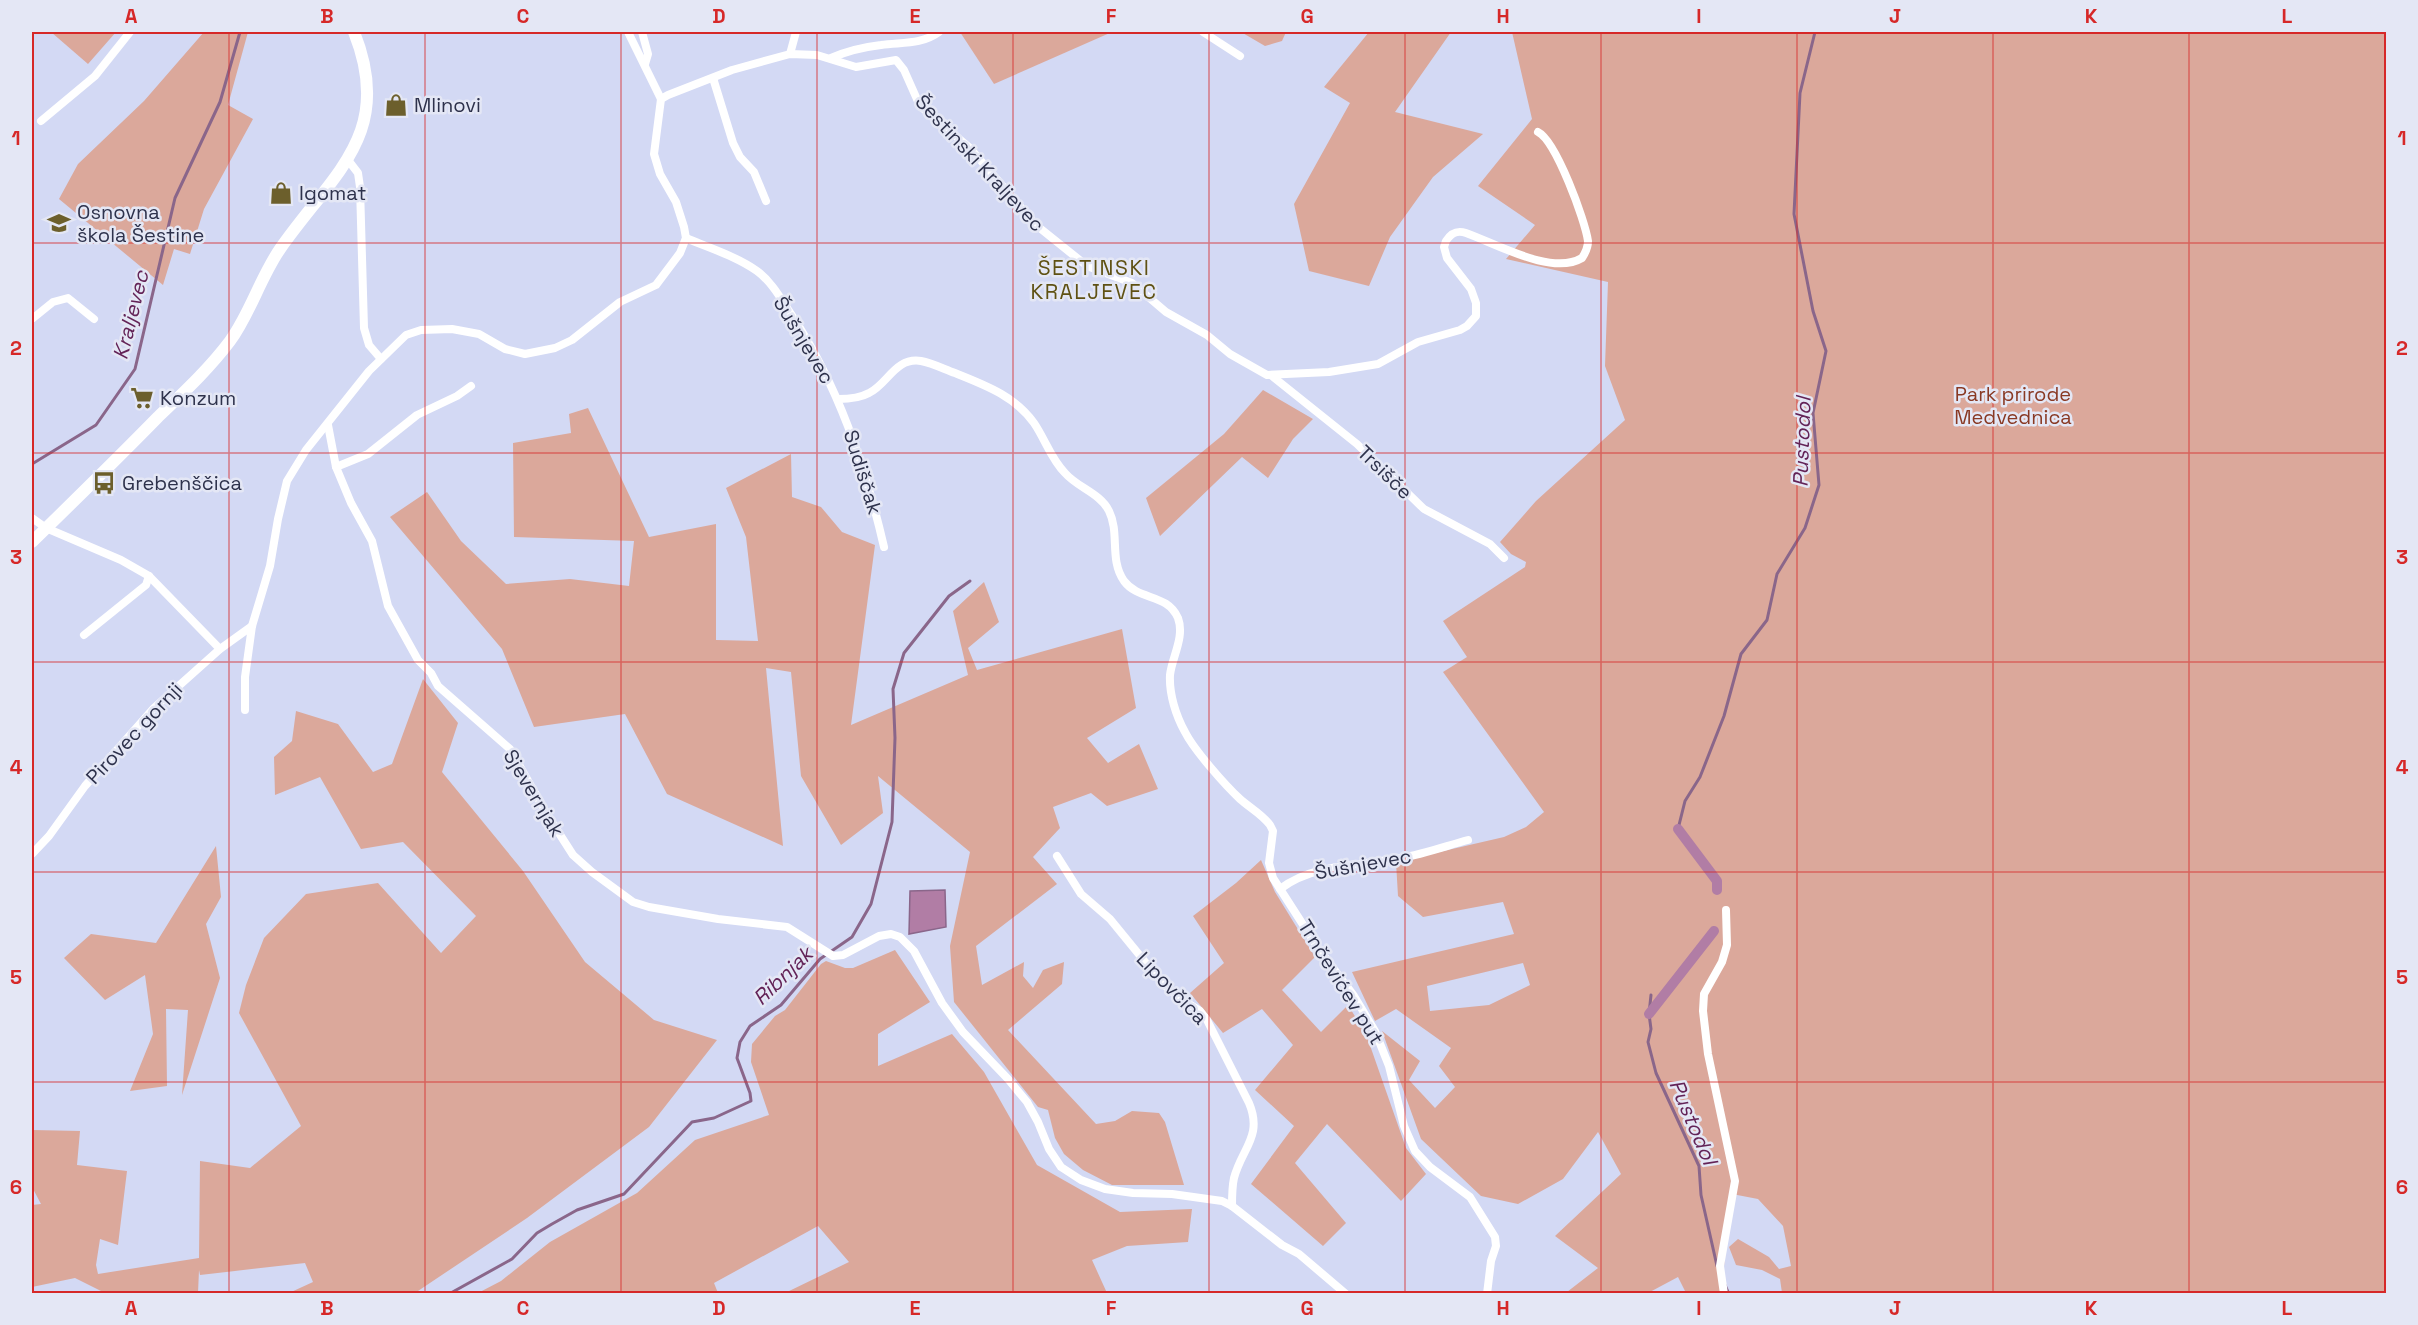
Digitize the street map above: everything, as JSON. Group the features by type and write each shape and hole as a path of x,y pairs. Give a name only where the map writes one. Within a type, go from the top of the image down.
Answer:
{"main road":[{"path":"32,542 187,390 219,354 238,328 265,273 281,248 348,160 360,136 367,101 367,74 354,32"}],"street":[{"path":"41,121 94,76 130,32"},
{"path":"245,710 245,676 252,626 270,567 287,481 306,450 381,359 406,335 430,329 478,333 505,348 525,354 555,348 572,340 620,302 656,285 680,253 686,238 676,202 660,174 654,154 661,99 628,32"},
{"path":"642,32 648,54 645,64"},
{"path":"790,54 796,32"},
{"path":"831,58 859,49 922,42 939,32"},
{"path":"1203,32 1240,56"},
{"name":"Šestinski Kraljevec","path":"661,99 732,70 790,54 817,55 856,67 891,60 900,63 920,106 970,148 1036,225 1087,266 1132,283 1166,312 1207,335 1230,354 1261,373 1272,376 1329,372 1378,364 1418,342 1467,326 1476,316 1476,303 1471,290 1457,273 1445,252 1446,241 1459,231 1547,262 1564,265 1582,258 1588,249 1588,242 1574,198 1552,147 1538,132"},
{"path":"713,78 733,143 740,157 754,172 766,201"},
{"path":"348,160 358,173 361,193 364,328 369,345 381,359"},
{"name":"Šušnjevec","path":"686,238 756,270 766,279 799,326 838,399 855,398 871,393 898,366 920,361 995,390 1013,401 1027,414 1064,472 1080,487 1098,497 1108,508 1113,524 1116,563 1124,580 1138,593 1161,599 1173,610 1179,620 1180,629 1170,676 1177,712 1185,732 1197,750 1238,797 1270,825 1272,838 1269,863 1273,878 1280,889 1295,879 1319,870 1418,855 1468,840"},
{"path":"32,318 53,302 68,298 94,319"},
{"name":"Trsišče","path":"1272,376 1358,444 1424,509 1490,544 1504,558"},
{"path":"336,467 368,454 417,415 457,396 471,386"},
{"name":"Sudiščak","path":"838,399 873,500 884,547"},
{"name":"Sjevernjak","path":"328,425 336,467 351,502 372,541 382,587 391,611 418,660 438,686 510,749 566,845 592,872 641,905 718,919 776,924 797,931 833,956 843,955 879,936 891,934 900,937 914,951 938,997 963,1032 1027,1102 1049,1149 1061,1167 1081,1180 1105,1189 1210,1198 1232,1206"},
{"path":"32,518 46,528 121,560 149,576 219,649"},
{"path":"84,635 108,618 146,585 149,576"},
{"name":"Pirovec gornji","path":"32,854 49,836 85,786 137,725 219,649 252,626"},
{"name":"Lipovčica","path":"1057,856 1081,894 1110,919 1164,985 1180,999 1200,1011 1207,1020 1249,1102 1254,1114 1255,1128 1234,1176 1232,1206"},
{"name":"Trnčevićev put","path":"1280,889 1354,996 1375,1031 1389,1066 1404,1126 1415,1151 1430,1167 1470,1197 1495,1237 1496,1246 1491,1261 1487,1293"},
{"path":"1725,1293 1720,1266 1735,1181 1708,1054 1703,1011 1704,994 1722,962 1727,945 1726,910"},
{"path":"1232,1206 1282,1245 1299,1254 1346,1293"}],"green space":[{"path":"51,32 116,32 88,64"},
{"path":"204,32 248,32 228,105 253,119 204,209 190,254 174,249 163,285 59,199 78,164 144,101"},
{"path":"960,32 1112,32 994,84"},
{"path":"1241,32 1286,32 1282,41 1265,46"},
{"path":"1369,32 1451,32 1395,112 1483,134 1433,177 1390,237 1369,286 1309,271 1294,204 1350,103 1324,87"},
{"name":"Park prirode Medvednica","path":"1512,32 2386,32 2386,1293 1782,1293 1780,1279 1762,1270 1736,1265 1729,1247 1738,1239 1769,1257 1779,1269 1791,1266 1783,1226 1758,1199 1732,1194 1721,1293 1686,1293 1678,1277 1648,1293 1567,1293 1598,1268 1555,1236 1621,1174 1598,1132 1563,1179 1518,1204 1481,1196 1421,1139 1382,1031 1420,1061 1409,1080 1435,1108 1455,1087 1439,1066 1451,1048 1396,1009 1375,1021 1352,972 1514,934 1503,902 1423,917 1398,896 1396,862 1504,837 1526,827 1544,812 1443,672 1467,657 1443,621 1525,567 1526,562 1511,554 1500,542 1536,501 1625,420 1605,366 1608,282 1506,259 1535,225 1478,186 1532,119","holes":["1523,963 1530,985 1489,1005 1430,1011 1427,986"]},
{"path":"1263,390 1313,419 1293,439 1268,478 1242,457 1160,536 1146,498 1224,434"},
{"path":"588,408 649,537 716,524 716,640 758,641 746,537 726,488 791,454 792,497 821,507 842,532 875,545 851,725 968,675 953,611 984,582 999,622 968,648 977,670 1122,629 1136,708 1087,738 1108,763 1139,744 1158,789 1107,806 1091,793 1053,807 1060,828 1033,857 1057,884 976,946 982,985 1024,962 1023,976 1033,988 1043,970 1064,962 1062,984 1008,1030 1096,1124 1115,1121 1132,1111 1159,1113 1165,1122 1184,1185 1112,1185 1083,1170 1064,1154 1055,1138 1048,1110 1038,1107 954,1002 950,946 970,852 878,776 883,813 841,845 801,776 791,672 766,668 783,846 667,794 625,714 534,727 502,649 390,517 427,492 461,541 506,584 570,579 629,586 634,541 514,537 513,443 571,433 569,414"},
{"path":"423,679 458,723 442,772 523,871 585,962 654,1020 717,1040 649,1127 527,1218 415,1293 289,1293 313,1282 305,1263 200,1275 199,1270 198,1293 105,1293 75,1278 32,1287 32,1205 41,1204 32,1187 32,1130 80,1131 77,1165 127,1171 118,1245 100,1239 96,1265 98,1274 199,1258 200,1161 250,1168 301,1126 239,1013 246,985 264,938 306,894 378,883 441,953 476,916 403,842 361,849 320,777 275,795 274,757 292,741 296,711 338,724 373,772 392,764"},
{"path":"216,846 221,897 206,924 220,978 182,1095 188,1010 166,1009 167,1086 130,1091 153,1034 145,975 105,1000 64,958 91,934 156,943"},
{"path":"1261,860 1275,892 1315,957 1282,990 1321,1032 1348,1005 1366,1034 1406,1148 1426,1174 1401,1201 1327,1124 1295,1163 1346,1223 1323,1246 1251,1184 1294,1126 1255,1090 1293,1045 1262,1009 1223,1033 1190,993 1224,963 1193,916 1236,883"},
{"path":"895,950 930,1002 878,1034 878,1066 952,1034 984,1072 1037,1165 1120,1212 1192,1209 1188,1242 1127,1246 1092,1260 1107,1293 785,1293 849,1262 818,1226 714,1283 718,1293 478,1293 501,1281 550,1242 637,1193 695,1140 769,1115 751,1062 752,1044 775,1016 785,1010 821,964 826,961 845,968 853,968"}],"shaded area":[{"path":"945,890 946,927 909,934 910,891"}],"waterway":[{"name":"Kraljevec","path":"32,464 96,425 135,369 175,198 220,102 240,32"},
{"name":"Pustodol","path":"1678,829 1685,801 1700,777 1724,716 1741,654 1767,620 1777,574 1805,528 1819,485 1813,413 1826,351 1813,311 1794,214 1800,93 1815,32"},
{"name":"Ribnjak","path":"449,1294 512,1259 537,1233 552,1224 577,1210 624,1194 692,1122 714,1118 751,1101 737,1058 740,1042 750,1026 781,1005 820,959 852,937 871,904 892,822 895,738 893,689 904,653 949,596 970,581"},
{"path":"1678,829 1717,881 1717,890"},
{"path":"1649,1014 1714,931"},
{"name":"Pustodol","path":"1651,995 1649,1014 1651,1029 1648,1042 1656,1073 1699,1166 1701,1195 1717,1266"},
{"name":"Pustodol","path":"1725,1285 1729,1294"}],"place":[{"name":"Mlinovi","path":"396,105"},
{"name":"Igomat","path":"281,193"},
{"name":"Osnovna škola Šestine","path":"59,223"},
{"name":"Konzum","path":"142,398"},
{"name":"Grebenščica","path":"104,483"}],"district":[{"name":"ŠESTINSKI KRALJEVEC","path":"1094,280"}]}
